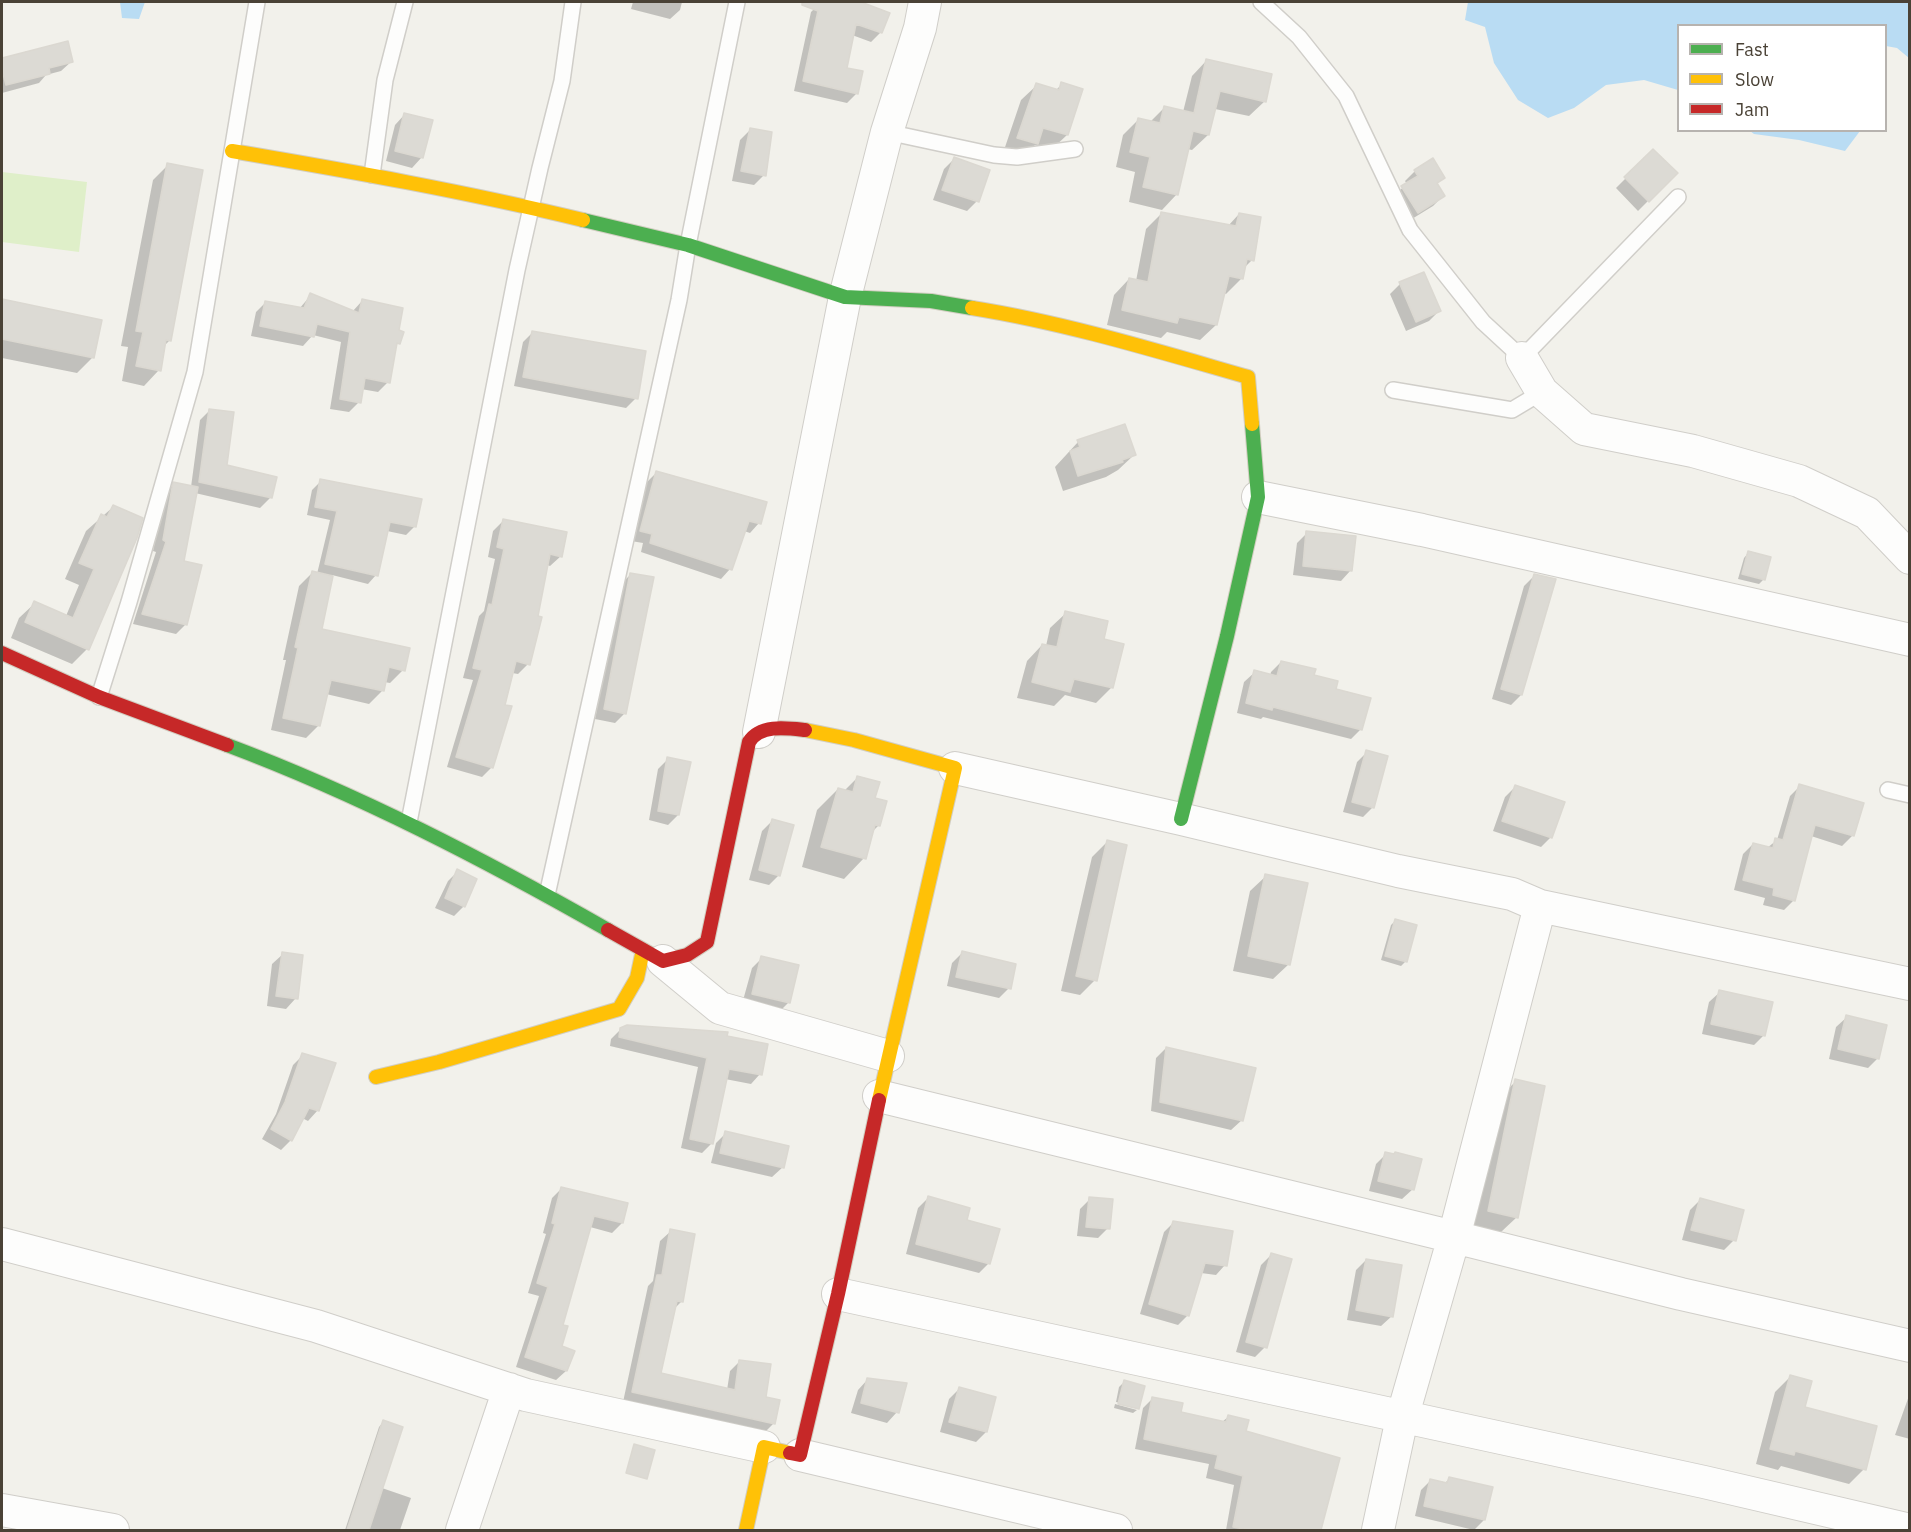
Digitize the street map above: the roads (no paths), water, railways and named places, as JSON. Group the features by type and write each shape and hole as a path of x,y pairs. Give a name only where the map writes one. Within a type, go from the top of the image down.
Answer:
{"street":[{"path":"759,732 845,297 887,132 920,28 925,2"},
{"path":"232,151 372,175 531,207 688,244 845,297 931,301 1003,313 1128,343 1248,377 1258,497 1227,636 1181,819"},
{"path":"1522,358 1542,392 1584,429 1693,451 1798,481 1867,513 1910,558"},
{"path":"1258,497 1433,532 1910,640"},
{"path":"2,653 99,697 262,758 409,822 547,895 653,956 720,1008 888,1056"},
{"path":"653,956 681,960 693,954 707,942 749,741 759,732 779,727 811,729 955,768 1181,819 1398,872 1512,894 1540,906 1910,984"},
{"path":"800,1455 838,1294 888,1056 955,768"},
{"path":"1378,1530 1402,1418 1454,1237 1540,906"},
{"path":"376,1077 439,1062 619,1008 653,956"},
{"path":"879,1096 1681,1294 1910,1346"},
{"path":"2,1244 316,1326 509,1389 764,1446 1116,1530"},
{"path":"838,1294 1704,1482 1910,1530"},
{"path":"462,1530 509,1389"},
{"path":"746,1530 764,1446"},
{"path":"2,1510 113,1530"}],"lane":[{"path":"99,697 129,602 195,372 257,2"},
{"path":"372,175 385,80 405,2"},
{"path":"409,822 515,281 562,81 573,2"},
{"path":"547,895 679,300 688,244 737,2"},
{"path":"1261,2 1299,37 1346,96 1410,230 1483,322 1522,358 1678,197"},
{"path":"887,132 994,155 1017,157 1075,149"},
{"path":"1393,390 1512,410 1542,392"},
{"path":"1888,790 1910,795"}],"water":[{"path":"120,2 145,2 139,19 122,18"},
{"path":"1468,2 1909,2 1909,58 1897,48 1887,46 1887,24 1677,24 1677,90 1644,80 1606,85 1574,108 1548,118 1518,100 1494,63 1485,27 1465,20"},
{"path":"1751,132 1859,132 1845,151 1799,140"}]}
